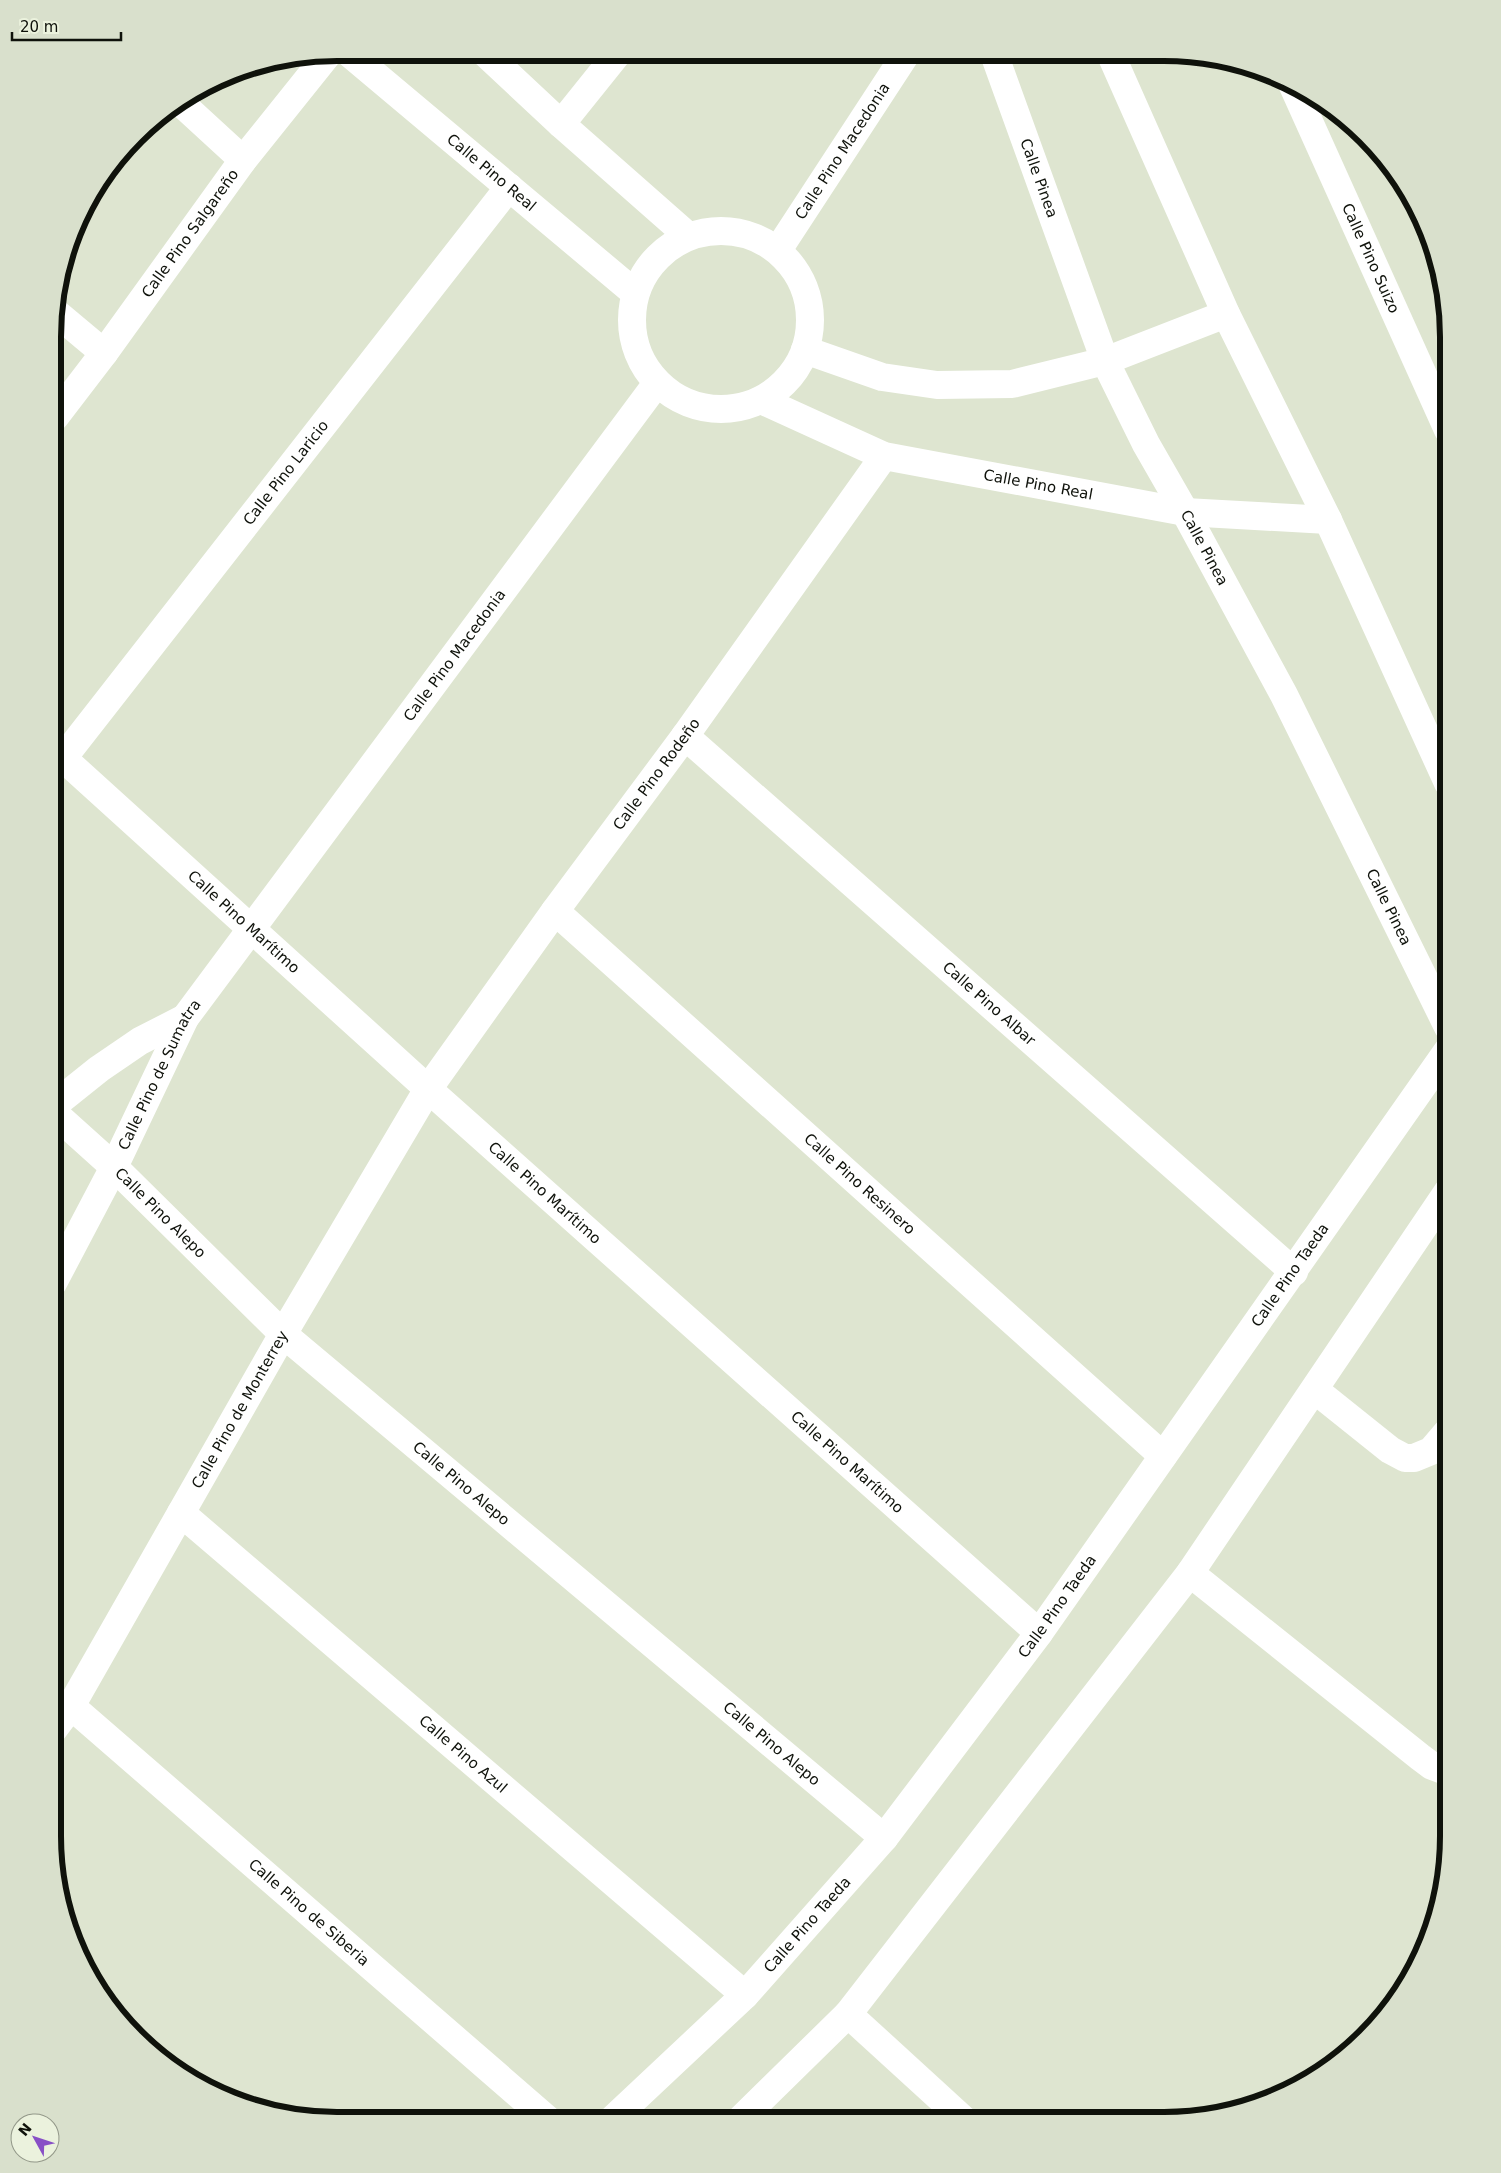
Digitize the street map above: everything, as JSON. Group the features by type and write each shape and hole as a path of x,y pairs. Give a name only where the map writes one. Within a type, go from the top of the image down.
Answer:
{"street":[{"name":"Calle Pino Real","path":"360,61 636,293"},
{"path":"494,61 561,124 687,235"},
{"path":"561,124 612,61"},
{"name":"Calle Pino Macedonia","path":"778,250 901,61"},
{"name":"Calle Pinea","path":"997,61 1105,361 1146,444 1284,694 1440,1011"},
{"path":"1114,61 1226,314 1328,520 1440,765"},
{"name":"Calle Pino Salgareño","path":"61,409 104,354 243,160 322,62"},
{"name":"Calle Pino Suizo","path":"1297,96 1440,412"},
{"path":"185,107 243,160"},
{"name":"Calle Pino Laricio","path":"61,750 509,187"},
{"path":"728,230 754,237 778,250 796,270 807,295 811,323 805,350 788,379 761,400 734,409 707,409 680,400 657,383 643,364 634,341 632,317 636,293 645,273 665,249 687,235 728,230"},
{"path":"805,350 882,377 937,385 1012,384 1105,361 1226,314"},
{"path":"62,318 104,354"},
{"name":"Calle Pino Macedonia","path":"250,928 657,383"},
{"name":"Calle Pino Real","path":"761,400 884,456 1185,512 1328,520"},
{"name":"Calle Pino Rodeño","path":"428,1089 685,736 884,456"},
{"name":"Calle Pino Albar","path":"685,736 1294,1272"},
{"name":"Calle Pino Marítimo","path":"61,757 428,1089 1039,1633"},
{"name":"Calle Pino Resinero","path":"556,911 1163,1456"},
{"name":"Calle Pino de Sumatra","path":"61,1268 114,1167 185,1018 250,928"},
{"path":"61,1099 99,1069 140,1041 185,1018"},
{"name":"Calle Pino Taeda","path":"621,2112 745,1995 884,1838 1039,1633 1440,1062"},
{"name":"Calle Pino de Monterrey","path":"61,1719 71,1706 283,1334 428,1089"},
{"name":"Calle Pino Alepo","path":"61,1119 114,1167 283,1334 884,1838"},
{"path":"748,2112 848,2014 1190,1573 1440,1203"},
{"path":"1315,1390 1390,1450 1405,1458 1414,1458 1431,1451 1440,1440"},
{"name":"Calle Pino Azul","path":"181,1513 745,1995"},
{"path":"1190,1573 1420,1757 1432,1766 1440,1769"},
{"name":"Calle Pino de Siberia","path":"71,1706 539,2112"},
{"path":"848,2014 955,2112"}]}
